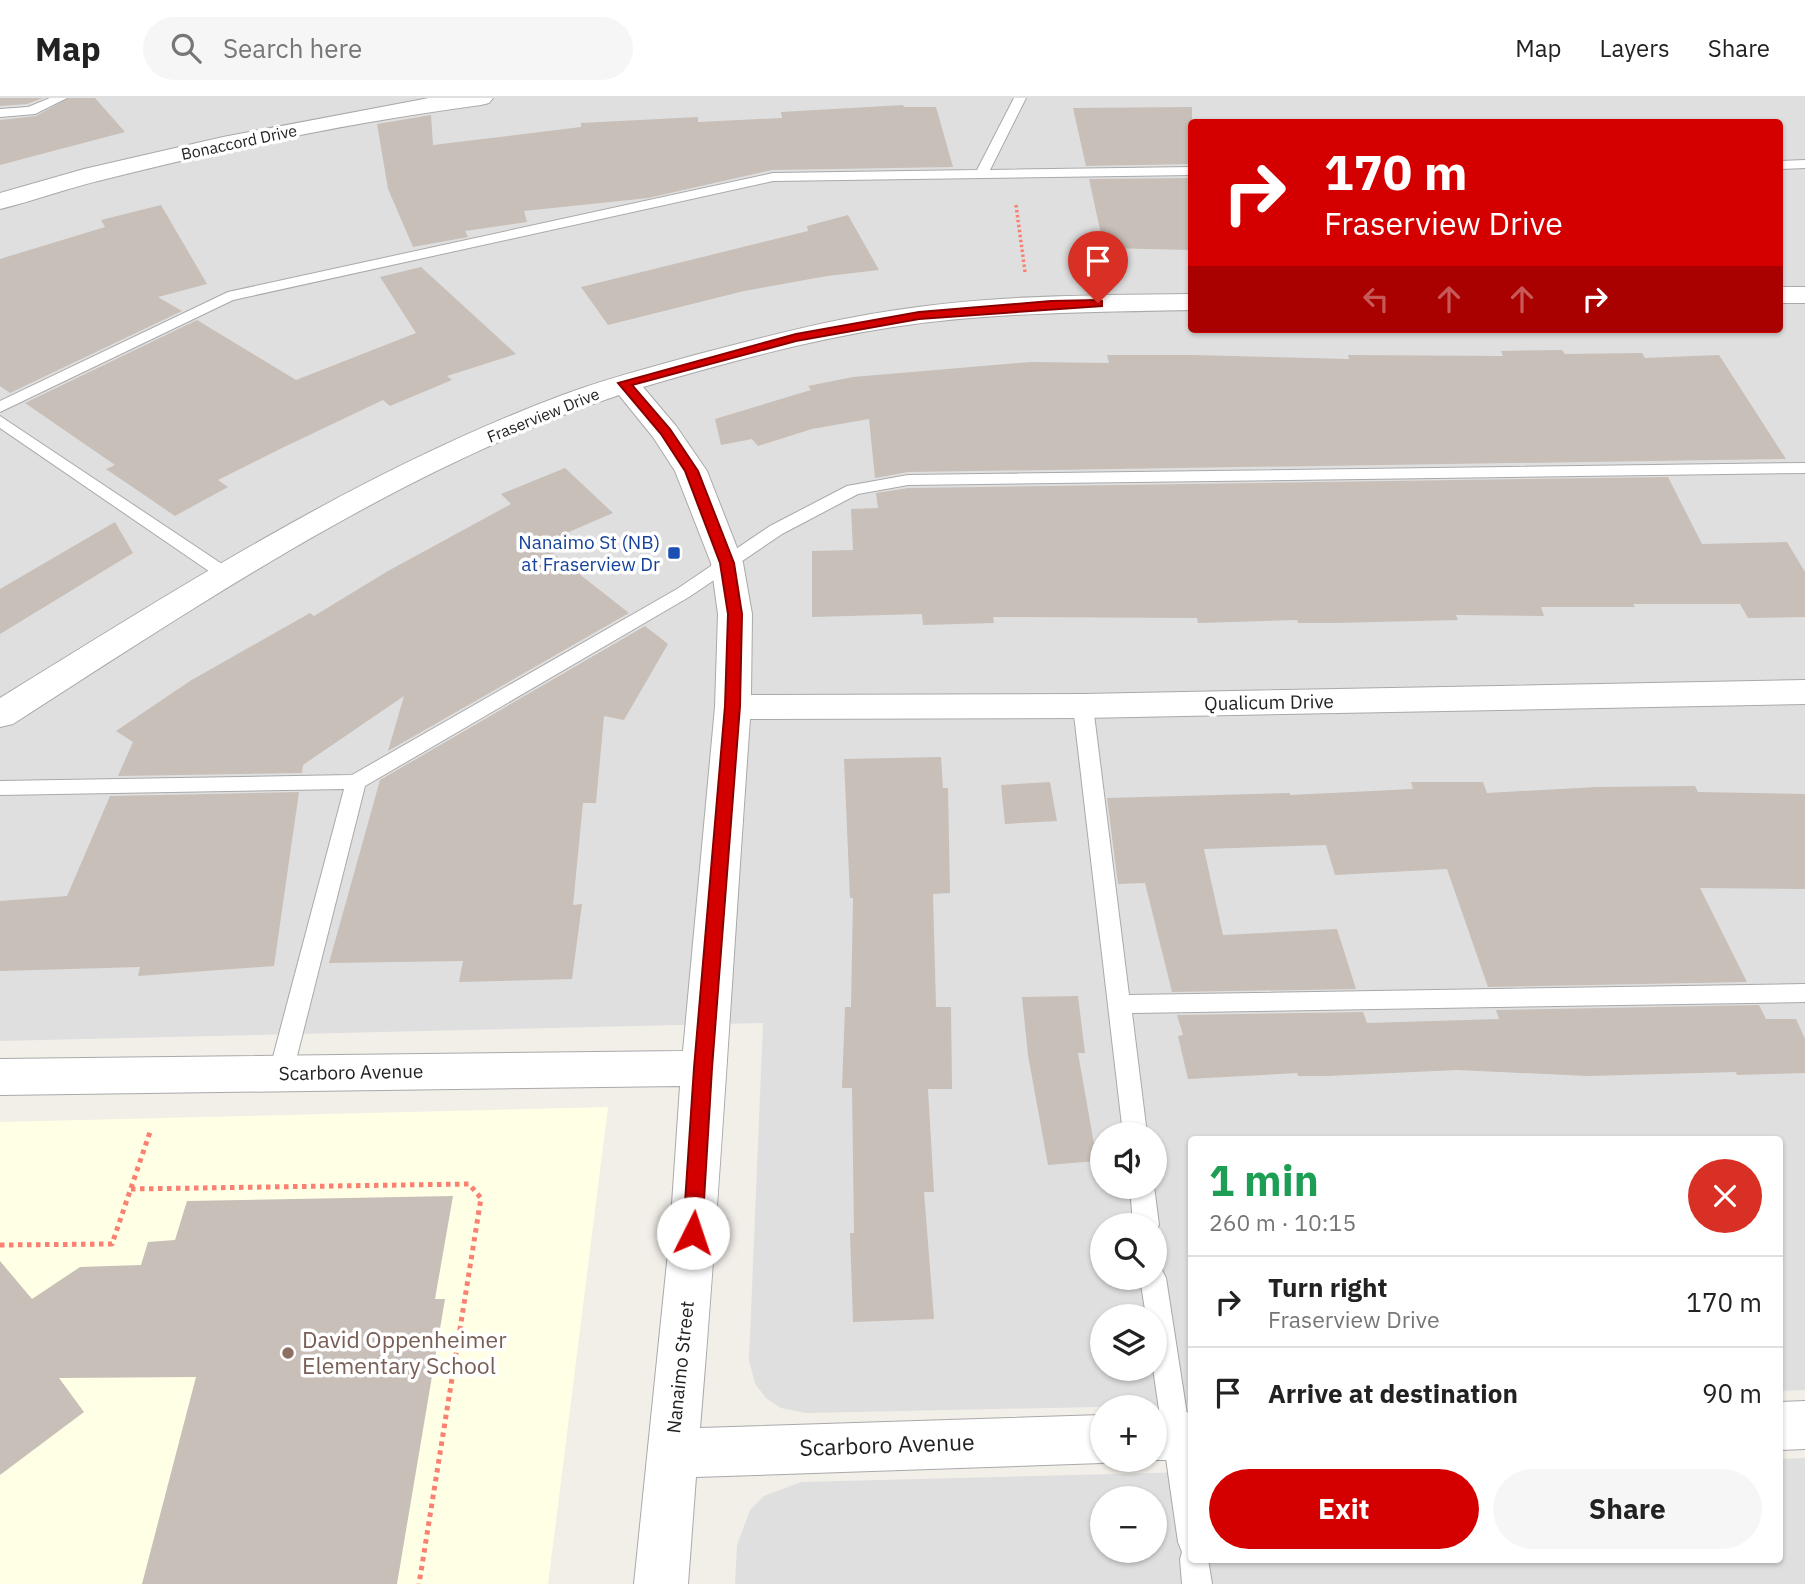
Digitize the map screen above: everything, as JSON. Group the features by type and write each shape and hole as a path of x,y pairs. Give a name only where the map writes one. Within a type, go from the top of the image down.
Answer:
{"street":[{"name":"Bonaccord Drive","path":"0,201 113,170 220,145 328,123 481,98"},
{"path":"1783,295 1805,295"},
{"name":"Fraserview Drive","path":"0,715 225,574 422,466 553,408 624,383 796,337 919,315 1051,304 1188,302"},
{"name":"Nanaimo Street","path":"624,383 666,432 691,471 727,563 735,614 733,706 703,1068 693,1233 661,1584"},
{"name":"Qualicum Drive","path":"733,706 1083,706 1805,692"},
{"name":"Scarboro Avenue","path":"0,1077 703,1068"},
{"path":"1783,1426 1805,1425"},
{"name":"Scarboro Avenue","path":"671,1452 1090,1439"}],"lane":[{"path":"0,113 30,111 61,98"},
{"path":"982,173 1020,98"},
{"path":"1783,164 1805,164"},
{"path":"0,407 228,297 773,177 1188,171"},
{"path":"0,421 225,574"},
{"path":"0,788 356,782 682,593 776,530 853,490 908,480 1805,468"},
{"path":"1083,706 1134,1122"},
{"path":"281,1072 322,905 356,782"},
{"path":"1119,1004 1805,993"},
{"path":"1155,1290 1188,1519"},
{"path":"1194,1563 1197,1584"}],"path":[{"path":"1011,173 1026,281"},
{"path":"0,1245 112,1244 150,1132"},
{"path":"131,1189 469,1184 481,1198 419,1584"}],"shaded area":[{"path":"0,98 1805,98 1805,1390 1783,1391 1783,1136 1188,1136 1188,1405 1167,1406 1167,1395 1090,1395 1090,1407 806,1413 781,1408 767,1399 755,1384 749,1360 763,1023 0,1041"},
{"name":"David Oppenheimer Elementary School","path":"608,1107 548,1584 0,1584 0,1122"},
{"path":"1805,1458 1805,1584 735,1584 737,1545 750,1510 764,1496 801,1482 1188,1472 1188,1563 1783,1563 1783,1459"}],"building":[{"path":"0,98 43,98 27,104 0,106"},
{"path":"69,98 95,98 125,132 0,165 0,120 36,116"},
{"path":"903,105 936,107 953,167 772,170 648,198 524,211 527,222 465,231 468,237 413,247 388,189 377,124 431,115 433,145 581,127 581,123 698,117 698,122 782,118 781,112"},
{"path":"1192,107 1192,119 1188,119 1188,164 1086,166 1073,108"},
{"path":"1188,178 1188,250 1104,248 1089,179"},
{"path":"161,205 207,284 158,297 182,311 10,393 0,386 0,259 105,227 101,220"},
{"path":"848,215 879,270 744,291 608,325 581,287 808,231 807,226"},
{"path":"421,267 516,354 447,376 452,380 390,406 383,400 218,480 228,487 175,516 106,469 115,465 25,403 197,320 296,380 416,333 380,277"},
{"path":"1562,350 1565,354 1642,353 1645,358 1719,355 1786,459 908,472 875,478 869,419 812,429 758,446 752,439 721,445 715,419 811,390 808,386 853,377 1031,362 1109,363 1107,355 1349,359 1348,355 1503,356 1501,351"},
{"path":"565,468 613,513 541,544 629,613 388,751 404,696 303,765 302,773 118,776 133,742 116,731 190,681 310,613 314,616 388,571 511,504 501,494"},
{"path":"1668,477 1702,544 1787,542 1805,572 1805,617 1748,618 1740,604 1633,604 1635,607 1541,607 1544,616 1456,615 1458,620 1334,623 1298,623 1297,620 1198,623 1197,618 993,617 994,623 923,625 922,614 812,617 812,551 853,550 851,509 878,508 876,493 908,488"},
{"path":"115,522 133,553 0,634 0,589"},
{"path":"645,626 668,644 624,720 604,716 596,803 583,803 573,905 582,904 572,979 459,982 463,961 329,963 380,780"},
{"path":"941,757 943,788 948,788 950,893 933,894 936,1007 951,1007 952,1089 928,1089 934,1192 924,1192 934,1319 853,1322 850,1233 854,1233 852,1088 842,1088 845,1007 851,1007 853,898 850,898 844,759"},
{"path":"1050,782 1057,821 1005,824 1001,785"},
{"path":"1411,782 1483,782 1487,793 1597,787 1695,786 1698,792 1805,794 1805,889 1700,888 1747,982 1488,987 1447,869 1335,875 1326,845 1204,849 1223,935 1337,929 1356,989 1172,992 1145,883 1118,884 1107,798 1290,795 1413,789"},
{"path":"299,792 274,966 138,976 140,967 0,971 0,901 67,896 110,796"},
{"path":"1078,996 1085,1053 1078,1053 1090,1122 1090,1162 1048,1165 1028,1055 1022,997"},
{"path":"1759,1005 1766,1019 1796,1019 1805,1039 1805,1073 1588,1076 1457,1070 1327,1076 1298,1076 1297,1073 1188,1079 1178,1036 1183,1035 1177,1015 1363,1012 1367,1023 1499,1019 1496,1010"},
{"path":"453,1196 435,1299 445,1299 397,1584 142,1584 196,1377 59,1378 84,1412 0,1475 0,1261 32,1299 80,1267 141,1265 148,1242 175,1240 187,1201"}],"place":[{"name":"Nanaimo St (NB) at Fraserview Dr","path":"674,553"},
{"name":"David Oppenheimer Elementary School","path":"288,1353"}],"route":[{"path":"693,1233 703,1068 733,706 735,614 727,563 707,504 691,471 666,432 624,383 796,337 919,315 1051,304 1098,303"}]}
